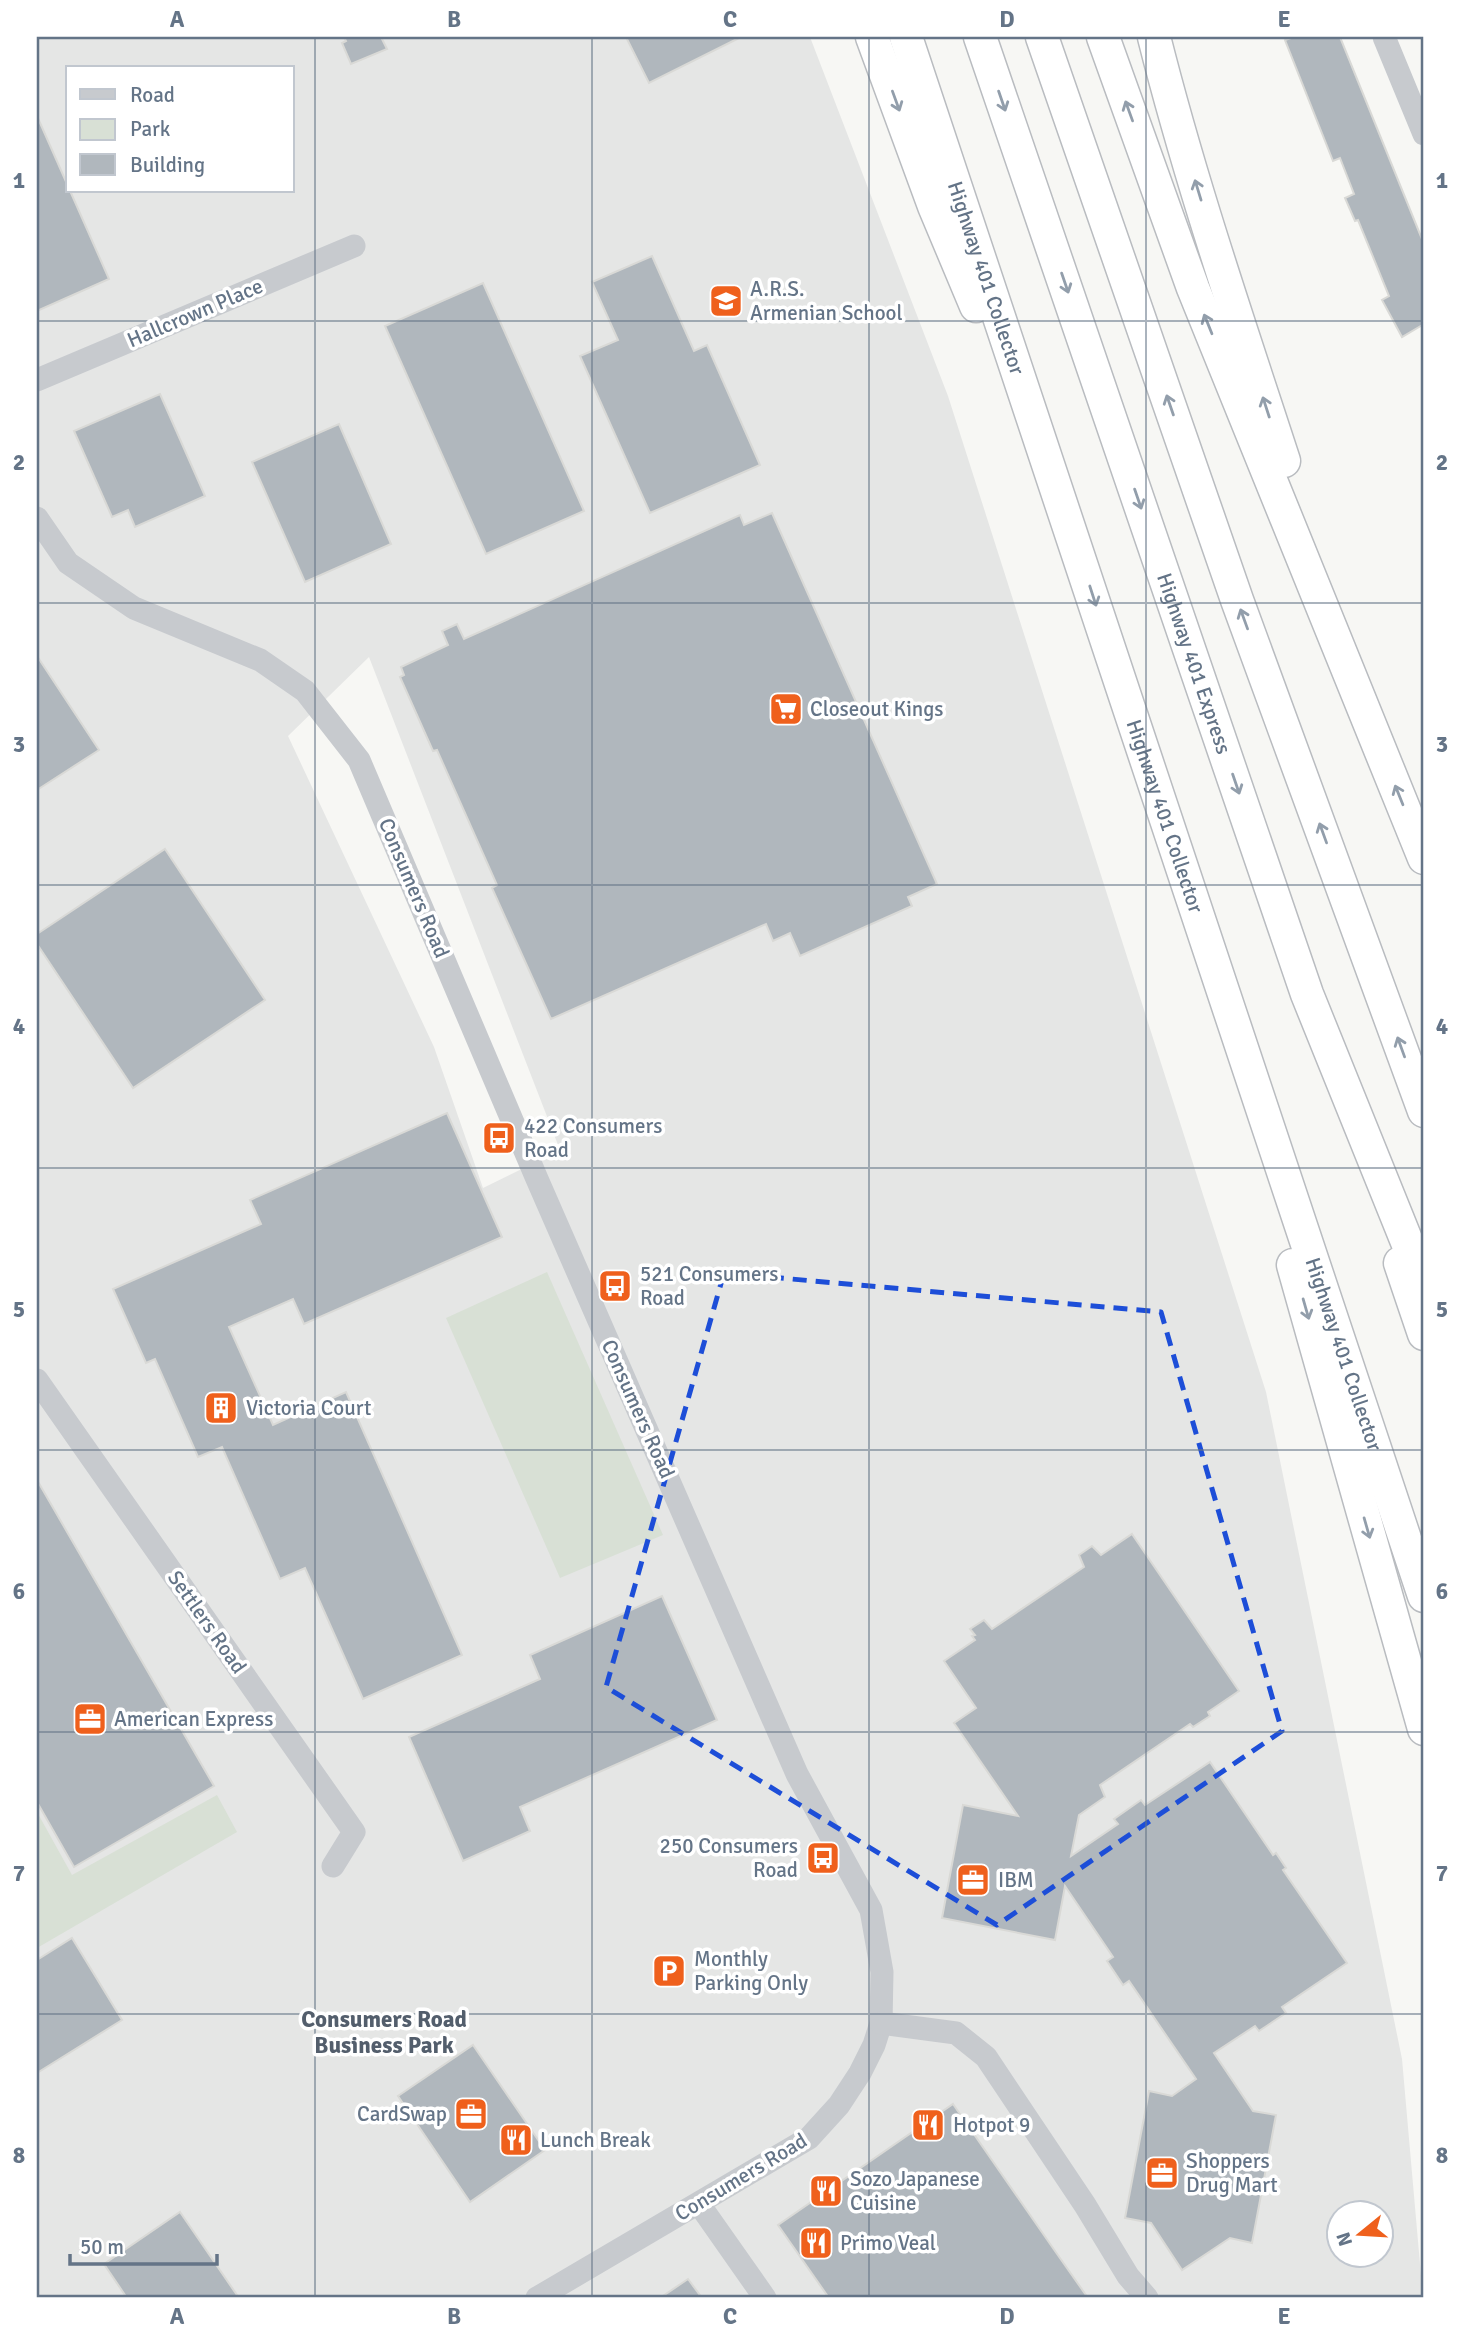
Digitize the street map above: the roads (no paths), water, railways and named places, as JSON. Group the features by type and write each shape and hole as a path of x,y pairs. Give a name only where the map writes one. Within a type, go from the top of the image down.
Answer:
{"highway":[{"path":"872,37 934,206 1072,531"},
{"name":"Highway 401 Collector","path":"906,37 1424,1596"},
{"name":"Highway 401 Express","path":"980,37 1307,994 1424,1284"},
{"path":"1042,37 1237,600 1424,1111"},
{"path":"1103,37 1194,288 1424,858"},
{"path":"1154,37 1224,276 1284,462 1334,637"},
{"path":"1174,843 1424,1729"},
{"path":"1307,994 1424,1334"}],"street":[{"path":"1384,37 1424,134"},
{"name":"Hallcrown Place","path":"37,380 354,246"},
{"name":"Consumers Road","path":"37,518 68,563 134,608 260,660 305,691 359,760 548,1203 797,1774 871,1910 882,1972 881,2023 860,2073 839,2105 809,2138 537,2298"},
{"name":"Settlers Road","path":"37,1380 354,1832 333,1866"},
{"path":"881,2023 956,2034 986,2057 1090,2213 1128,2276 1147,2298"},
{"path":"699,2204 765,2298"}],"place":[{"name":"A.R.S. Armenian School","path":"726,301"},
{"name":"Closeout Kings","path":"786,709"},
{"name":"422 Consumers Road","path":"499,1138"},
{"name":"521 Consumers Road","path":"615,1286"},
{"name":"Victoria Court","path":"221,1408"},
{"name":"American Express","path":"90,1719"},
{"name":"250 Consumers Road","path":"823,1858"},
{"name":"IBM","path":"973,1880"},
{"name":"Monthly Parking Only","path":"669,1971"},
{"name":"CardSwap","path":"471,2114"},
{"name":"Hotpot 9","path":"928,2125"},
{"name":"Lunch Break","path":"516,2140"},
{"name":"Shoppers Drug Mart","path":"1162,2173"},
{"name":"Sozo Japanese Cuisine","path":"826,2191"},
{"name":"Primo Veal","path":"816,2243"}],"district":[{"name":"Consumers Road Business Park","path":"384,2032"}]}
